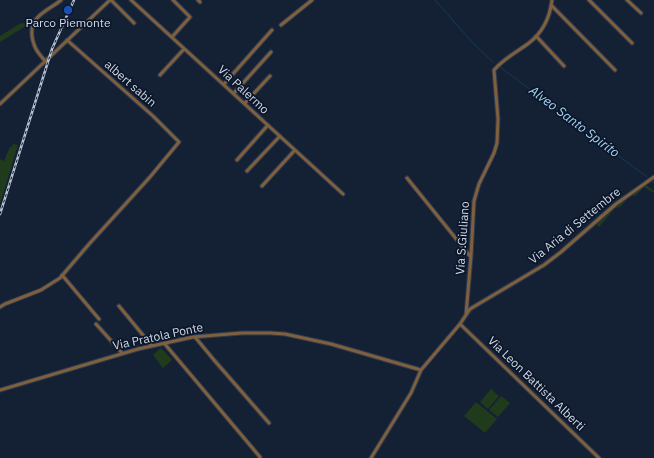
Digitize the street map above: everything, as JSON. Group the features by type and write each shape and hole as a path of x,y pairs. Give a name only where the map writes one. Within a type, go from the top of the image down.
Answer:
{"street":[{"path":"45,61 36,50 32,38 33,23 38,17 61,0"},
{"path":"0,104 110,0 134,23"},
{"name":"Via Palermo","path":"131,0 343,194"},
{"path":"172,37 190,17 173,0"},
{"path":"281,25 312,0"},
{"name":"Via S.Giuliano","path":"466,315 475,197 479,184 494,153 497,143 498,119 494,70 503,60 530,42 536,36 547,20 552,5 552,0"},
{"path":"589,0 632,43"},
{"path":"627,0 640,13"},
{"path":"552,5 615,70"},
{"path":"224,84 272,30"},
{"path":"536,36 564,66"},
{"name":"albert sabin","path":"62,275 90,242 150,177 179,142 153,116 67,40"},
{"path":"160,74 184,49"},
{"path":"234,93 271,52"},
{"path":"245,103 270,76"},
{"path":"237,160 268,125"},
{"path":"247,171 280,136"},
{"path":"262,186 295,150"},
{"name":"Via Aria di Settembre","path":"371,458 411,393 421,370 470,310 544,265 562,252 616,204 654,177"},
{"path":"407,178 471,256"},
{"path":"0,307 41,290 62,275 99,319"},
{"path":"119,306 152,346"},
{"path":"96,324 122,353"},
{"name":"Via Leon Battista Alberti","path":"460,324 599,458"},
{"name":"Via Pratola Ponte","path":"0,390 122,353 164,343 196,337 242,333 285,334 331,344 421,370"},
{"path":"196,337 269,423"},
{"path":"164,343 260,457"}],"green space":[{"path":"21,23 29,24 0,42 0,36"},
{"path":"13,144 18,145 0,204 0,159 4,161 10,147 12,147"},
{"path":"646,185 654,191 654,193 644,187 635,196 631,195"},
{"path":"630,196 620,207 615,208 599,227 597,225 598,221"},
{"path":"161,348 172,360 163,368 153,355"},
{"path":"491,389 499,396 488,409 480,402"},
{"path":"501,396 510,403 498,417 489,410"},
{"path":"476,402 497,419 485,433 464,416"}],"waterway":[{"name":"Alveo Santo Spirito","path":"435,0 472,42 493,62"},
{"name":"Alveo Santo Spirito","path":"500,67 647,177"}],"railway":[{"path":"0,214 52,49 74,0"}],"place":[{"name":"Parco Piemonte","path":"68,10"}]}
